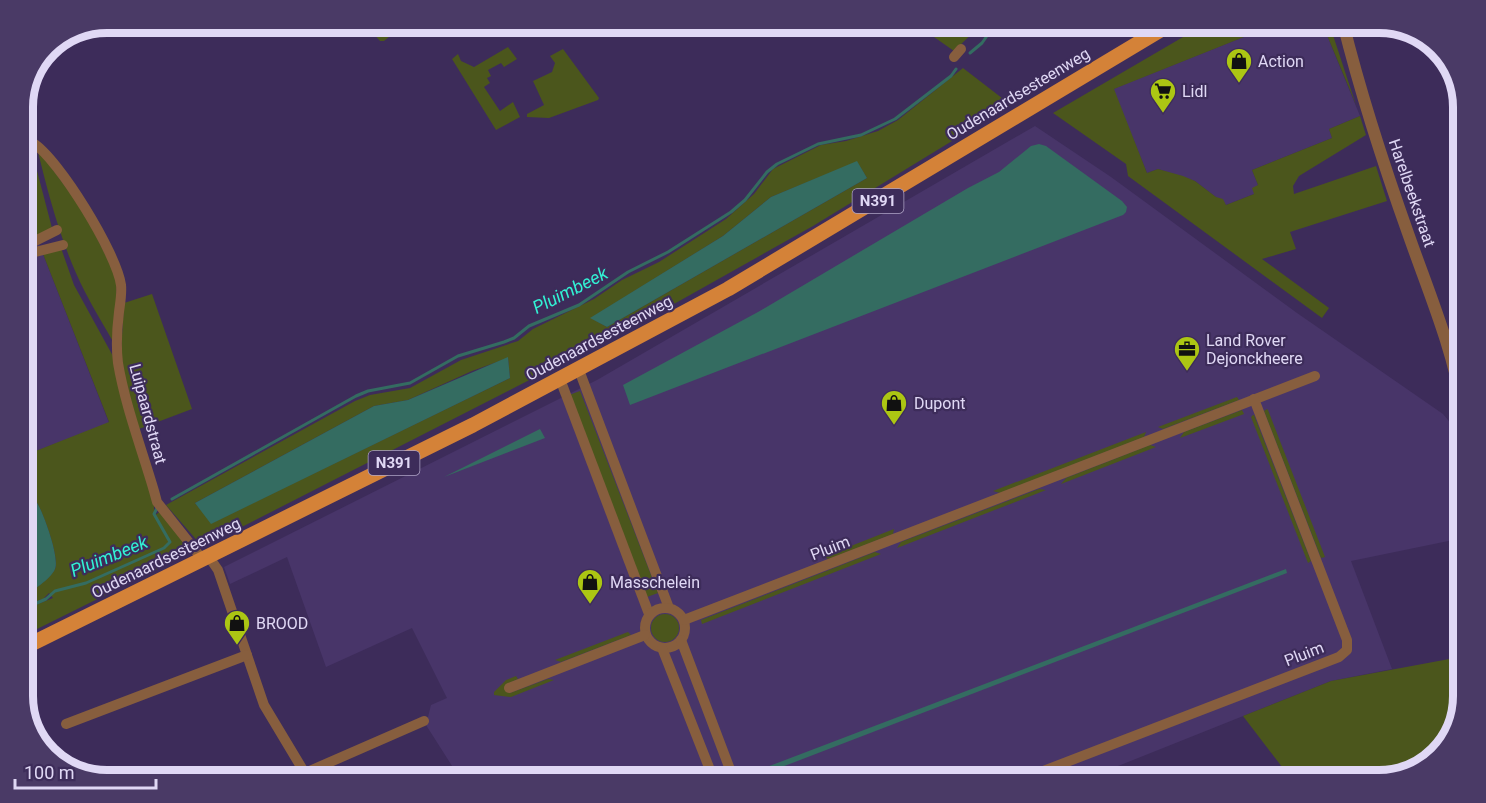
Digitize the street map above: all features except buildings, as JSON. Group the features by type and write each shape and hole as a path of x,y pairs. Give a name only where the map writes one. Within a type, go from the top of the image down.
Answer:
{"main road":[{"name":"Oudenaardsesteenweg","path":"33,643 579,370 728,289 1154,33"}],"street":[{"name":"Harelbeekstraat","path":"1345,33 1374,137 1453,360"},
{"name":"Luipaardstraat","path":"33,143 51,159 61,173 85,209 117,268 122,287 118,316 118,361 157,502 218,570 264,705 303,770"},
{"path":"33,242 57,230"},
{"path":"33,252 63,245"},
{"path":"579,370 669,608"},
{"name":"Pluim","path":"684,620 1315,376"},
{"path":"560,379 649,614"},
{"name":"Pluim","path":"1046,770 1339,657 1347,650 1347,640 1254,399"},
{"path":"658,608 669,608 675,610 684,620 684,634 681,640 669,648 662,648 652,644 645,634 645,624 649,614 658,608"},
{"path":"509,688 645,634"},
{"path":"681,640 730,770"},
{"path":"662,648 710,770"},
{"path":"66,724 247,655"},
{"name":"Luipaardstraat","path":"322,770 424,721"}],"shaded area":[{"path":"373,33 394,33 384,41 380,41"},
{"path":"928,33 973,33 954,51"},
{"path":"1190,33 1254,33 1114,89 1147,173 1158,169 1183,176 1223,199 1226,205 1254,194 1252,188 1258,185 1252,170 1332,138 1329,129 1360,116 1366,135 1299,176 1293,186 1294,194 1376,166 1387,201 1290,232 1296,249 1262,259 1329,308 1322,318 1128,176 1126,164 1053,113"},
{"path":"1254,33 1326,33 1360,116 1329,129 1332,138 1252,170 1258,185 1254,194 1226,205 1195,181 1158,169 1147,173 1113,89"},
{"path":"1326,33 1332,33 1356,105"},
{"path":"508,47 517,59 504,67 501,63 488,70 491,76 487,78 490,83 484,87 500,111 513,102 520,117 496,130 452,59 458,54 461,61 474,67"},
{"path":"563,49 599,98 598,100 549,118 527,117 527,114 544,105 533,81 552,72 555,63 550,56"},
{"path":"963,68 1011,105 813,226 633,327 232,532 201,545 166,505 355,401 370,395 410,388 461,360 518,341 533,329 594,299 622,280 659,262 726,219 754,194 773,169 821,145 846,141 878,131 898,120","holes":["857,162 867,178 607,327 591,318 723,236 771,197","508,358 510,378 212,523 195,503 374,406 408,400 472,371"]},
{"path":"1035,126 1111,177 1297,313 1443,414 1453,426 1453,540 1351,561 1392,669 1331,681 1108,770 455,770 426,725 431,705 447,698 412,628 326,667 287,557 230,584 224,567 597,380"},
{"path":"1039,144 1046,146 1122,201 1127,207 1126,212 630,405 623,385 758,312 999,172 1031,146"},
{"path":"37,148 84,212 117,278 115,345 88,299 69,257 51,203"},
{"path":"33,155 52,228 36,237 33,229"},
{"path":"857,161 867,178 607,327 590,318 723,236 771,197"},
{"path":"33,229 109,423 33,452"},
{"path":"61,248 74,285 114,358 154,501 154,516 162,510 190,548 188,554 33,631 33,606 53,598 49,593 43,599 33,602 33,589 49,577 56,563 50,535 33,497 33,452 109,422 43,254"},
{"path":"152,294 192,409 139,429 125,381 121,352 124,303"},
{"path":"508,357 510,378 211,524 195,503 374,406 408,400"},
{"path":"580,391 658,593 647,597 569,395"},
{"path":"1237,397 1239,400 1163,429 1158,427"},
{"path":"1267,409 1325,557 1321,558 1264,411"},
{"path":"1242,410 1244,414 1180,438 1184,432"},
{"path":"1253,415 1311,561 1308,563 1251,417"},
{"path":"540,429 545,438 444,477"},
{"path":"1146,432 1144,437 1000,493 993,491"},
{"path":"1150,445 1156,447 1061,484 1066,478"},
{"path":"1039,489 1046,490 897,548 901,542"},
{"path":"33,497 43,514 56,563 50,577 33,590"},
{"path":"894,529 893,534 829,559 823,557"},
{"path":"875,552 881,554 702,624 701,620"},
{"path":"1286,569 1287,573 774,770 759,770"},
{"path":"665,614 675,618 679,628 675,638 665,642 655,638 651,628 655,618"},
{"path":"628,632 631,635 561,662 555,660"},
{"path":"1453,658 1453,696 1450,715 1441,737 1420,758 1403,766 1379,770 1284,770 1243,716 1331,681"},
{"path":"516,676 518,679 507,684 510,693 548,679 554,680 511,697 494,695 494,692 506,680"}],"waterway":[{"name":"Pluimbeek","path":"970,53 982,43 989,33"},
{"name":"Pluimbeek","path":"172,499 356,396 368,391 410,383 458,356 514,338 529,326 579,305 628,272 668,252 731,212 745,200 767,172 777,164 818,144 861,135 895,119 951,76 956,69"},
{"name":"Pluimbeek","path":"33,605 46,599 55,591 86,583 164,548 170,542 154,514 157,508"}],"place":[{"name":"Action","path":"1239,84"},
{"name":"Lidl","path":"1163,114"},
{"name":"Land Rover Dejonckheere","path":"1187,372"},
{"name":"Dupont","path":"894,426"},
{"name":"Masschelein","path":"590,605"},
{"name":"BROOD","path":"237,646"}]}
